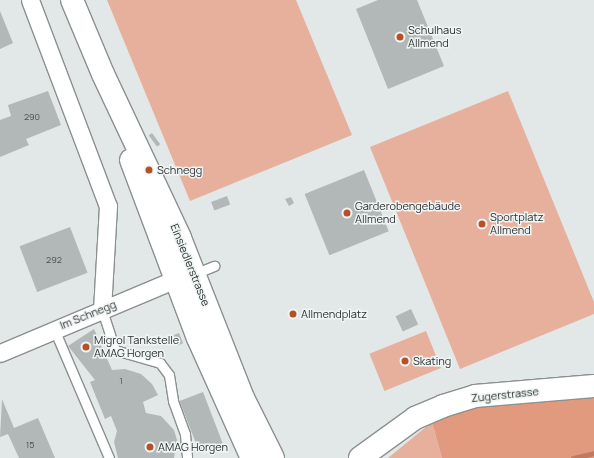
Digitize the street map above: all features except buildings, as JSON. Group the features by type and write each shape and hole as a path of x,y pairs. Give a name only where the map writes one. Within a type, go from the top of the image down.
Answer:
{"main road":[{"name":"Einsiedlerstrasse","path":"72,0 185,277 252,458"},
{"name":"Einsiedlerstrasse","path":"185,277 273,458"},
{"name":"Zugerstrasse","path":"360,458 415,418 443,406 475,396 594,386"}],"street":[{"path":"30,0 108,206 102,310"},
{"name":"Im Schnegg","path":"0,353 54,329 185,277"}],"lane":[{"path":"185,277 214,266"},
{"path":"102,310 115,350 160,363 169,375 173,401 185,434 187,458"},
{"path":"54,329 109,458"}],"shaded area":[{"path":"107,0 296,0 352,135 190,201"},
{"name":"Sportplatz Allmend","path":"508,91 594,302 594,314 460,369 370,147"},
{"name":"Skating","path":"426,331 441,368 384,391 369,354"},
{"path":"594,398 594,458 442,458 432,422 477,407"},
{"path":"432,422 442,458 388,458"}],"waterway":[{"path":"573,458 594,453"}],"place":[{"name":"Schulhaus Allmend","path":"400,37"},
{"name":"Schnegg","path":"149,170"},
{"name":"Garderobengebäude Allmend","path":"347,213"},
{"name":"Sportplatz Allmend","path":"482,224"},
{"name":"Allmendplatz","path":"293,314"},
{"name":"Migrol Tankstelle AMAG Horgen","path":"86,347"},
{"name":"Skating","path":"405,361"},
{"name":"AMAG Horgen","path":"150,447"}]}
